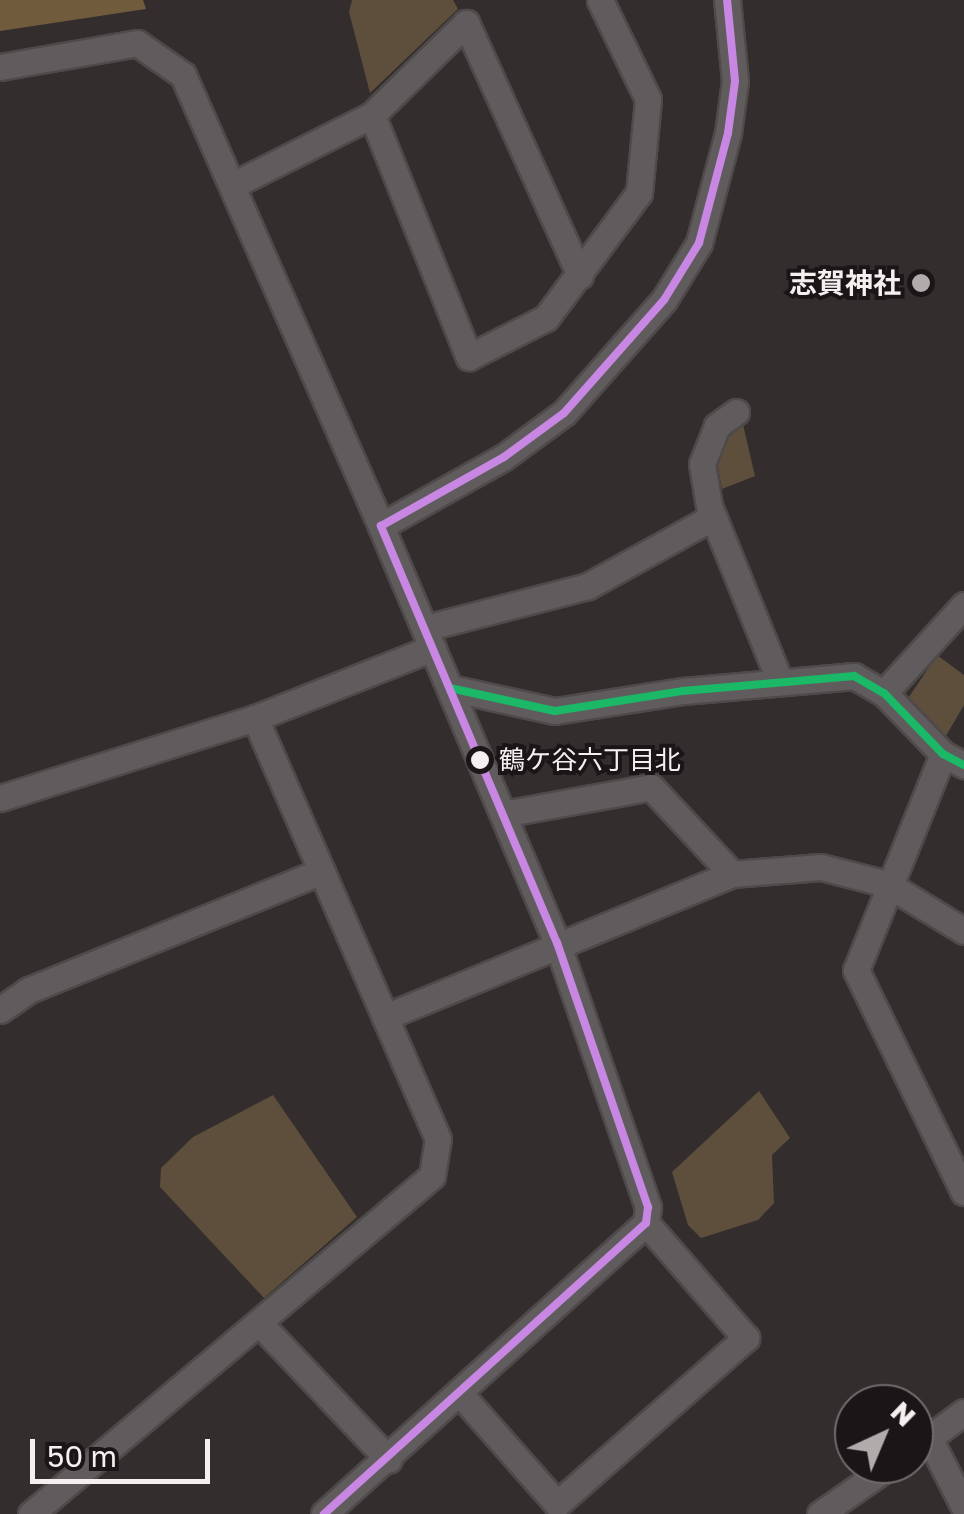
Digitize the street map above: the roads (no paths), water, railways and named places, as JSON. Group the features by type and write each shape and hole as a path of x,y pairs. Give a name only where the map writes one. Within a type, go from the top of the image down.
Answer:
{"street":[{"path":"372,114 469,357 546,318 639,193 648,98 600,0"},
{"path":"381,526 504,457 564,412 664,300 700,243 728,134 735,81 727,0"},
{"path":"233,185 372,114 466,23 580,276"},
{"path":"0,66 137,43 159,52 183,75 381,526 557,943 648,1207 646,1223 461,1395 324,1514"},
{"path":"736,412 717,426 702,464 713,517 779,680"},
{"path":"0,798 255,718 429,638 588,586 713,517"},
{"path":"884,693 964,605"},
{"path":"450,688 555,711 834,673 884,693 954,759 887,884 856,970 964,1192"},
{"path":"31,1514 432,1176 438,1138 255,718"},
{"path":"503,814 651,786 732,874"},
{"path":"386,1017 557,943 732,874 821,866 887,884 964,932"},
{"path":"0,1010 29,990 322,872"},
{"path":"461,1395 557,1504 746,1338 646,1223"},
{"path":"260,1324 388,1460"},
{"path":"934,1435 964,1412"},
{"path":"934,1462 964,1508"},
{"path":"820,1514 863,1484"}],"place":[{"name":"志賀神社","path":"921,283"},
{"name":"鶴ケ谷六丁目北","path":"480,760"}]}
